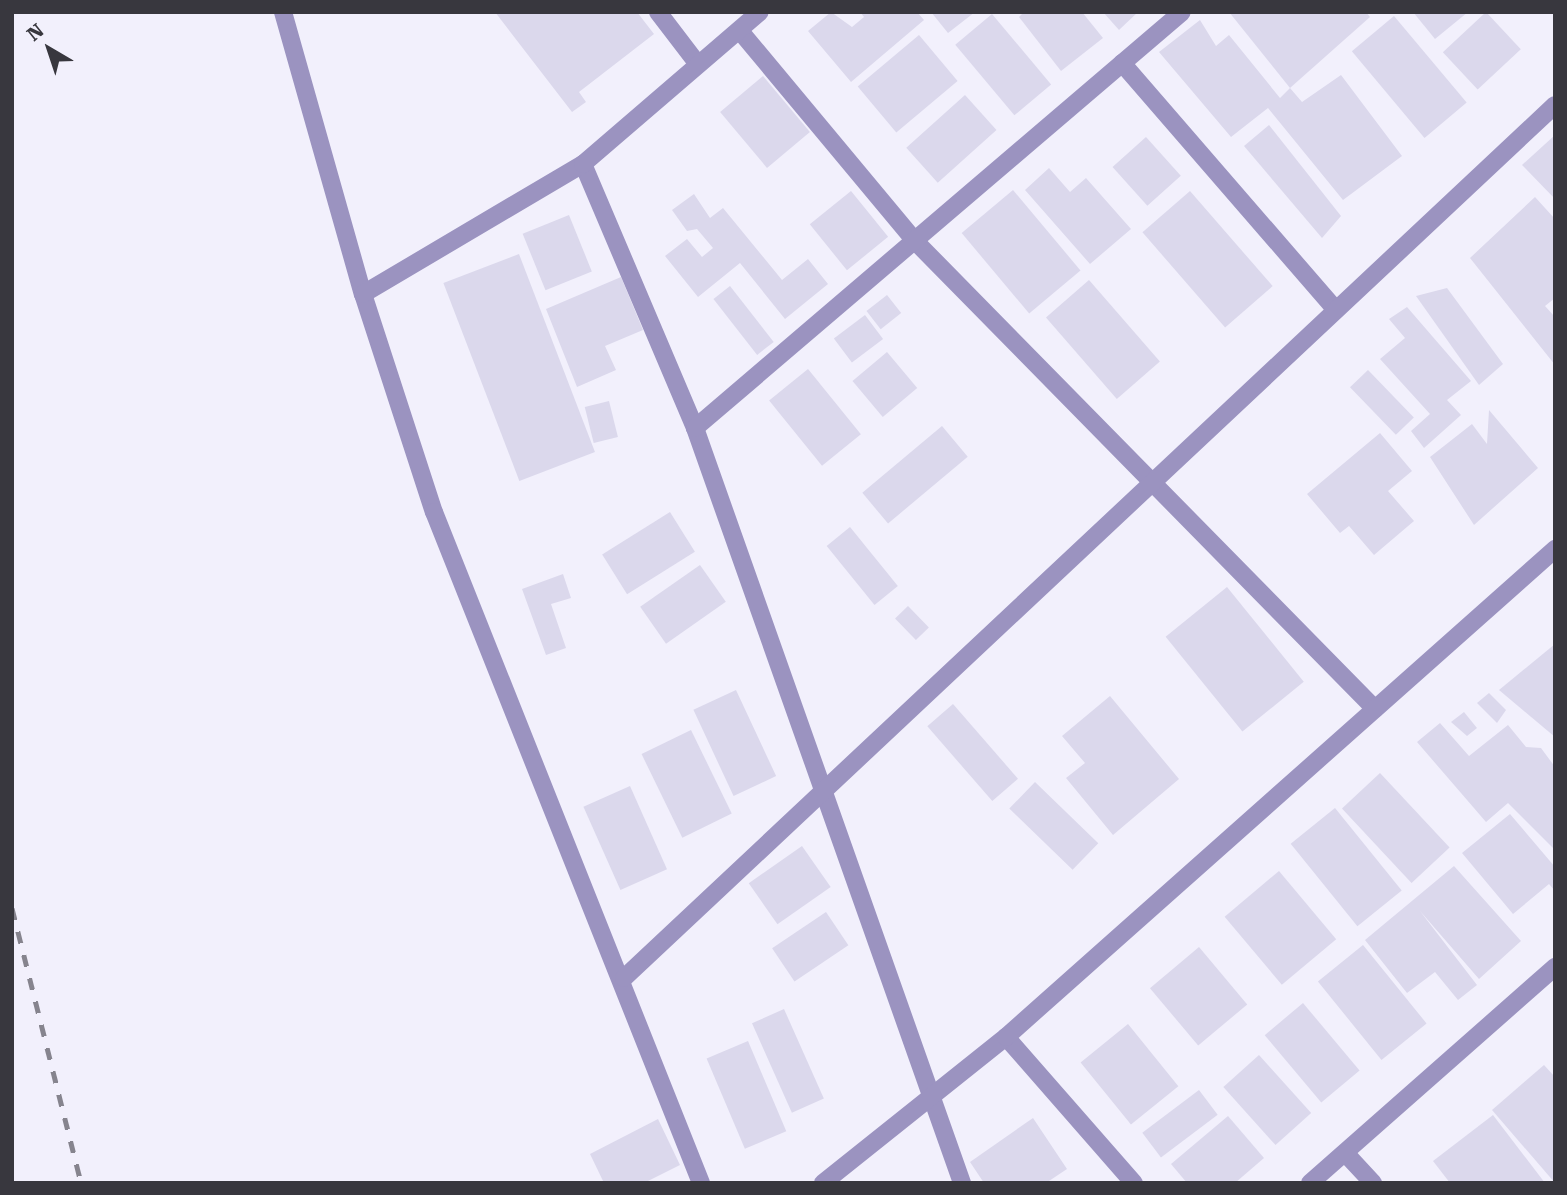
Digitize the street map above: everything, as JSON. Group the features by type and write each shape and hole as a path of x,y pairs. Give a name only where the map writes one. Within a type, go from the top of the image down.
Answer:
{"street":[{"path":"658,12 697,63"},
{"path":"363,294 583,164 697,63 740,31 760,12"},
{"path":"695,428 1182,12"},
{"path":"290,16 363,294 434,512 624,978 701,1183"},
{"path":"740,31 915,242 1157,483 1375,709"},
{"path":"1122,63 1335,309"},
{"path":"624,978 825,784 1157,483 1335,309 1555,105"},
{"path":"583,164 695,428 825,784 962,1183"},
{"path":"823,1183 1006,1037 1555,549"},
{"path":"1310,1183 1347,1155 1555,967"},
{"path":"1006,1037 1134,1183"},
{"path":"1347,1155 1373,1183"}],"building":[{"path":"495,12 637,12 654,34 579,92 586,102 572,112"},
{"path":"831,12 852,27 864,17 860,12 917,12 924,20 851,82 808,31"},
{"path":"931,12 975,12 948,33"},
{"path":"1024,12 1082,12 1103,38 1061,71 1019,17"},
{"path":"1103,12 1138,12 1119,30"},
{"path":"1229,12 1366,12 1370,17 1290,88"},
{"path":"1413,12 1468,12 1435,39"},
{"path":"1486,12 1521,49 1478,90 1443,52"},
{"path":"992,14 1051,84 1014,115 955,45"},
{"path":"1394,16 1467,103 1425,138 1352,51"},
{"path":"1200,20 1216,46 1229,35 1280,98 1290,88 1302,102 1341,75 1402,156 1343,200 1268,108 1231,137 1159,52"},
{"path":"919,35 958,81 896,132 858,86"},
{"path":"763,76 810,132 767,168 720,112"},
{"path":"965,95 996,130 938,183 906,148"},
{"path":"1269,125 1341,216 1322,238 1244,146"},
{"path":"1555,135 1555,199 1522,165"},
{"path":"1146,137 1181,176 1147,206 1113,167"},
{"path":"1049,168 1070,192 1086,178 1131,229 1090,264 1025,190"},
{"path":"1013,190 1080,270 1029,314 962,233"},
{"path":"851,191 888,237 847,270 810,224"},
{"path":"1190,191 1273,286 1225,327 1142,232"},
{"path":"694,194 710,218 723,208 782,280 808,259 828,284 785,319 740,263 698,297 665,256 687,239 702,257 713,248 697,229 687,231 672,210"},
{"path":"1535,197 1555,219 1555,298 1545,306 1555,317 1555,365 1470,258"},
{"path":"569,215 592,272 545,290 523,234"},
{"path":"519,254 595,452 519,481 443,283"},
{"path":"621,277 643,330 605,346 616,370 577,387 546,309"},
{"path":"1089,280 1160,362 1117,399 1046,317"},
{"path":"730,286 774,342 757,355 713,299"},
{"path":"1447,288 1503,364 1479,385 1416,296"},
{"path":"887,295 901,313 881,329 867,311"},
{"path":"1407,307 1471,381 1447,400 1461,415 1424,448 1411,431 1430,414 1380,359 1405,338 1389,319"},
{"path":"865,315 883,339 852,362 834,338"},
{"path":"887,352 917,388 883,417 853,381"},
{"path":"808,369 861,434 822,466 769,400"},
{"path":"1368,370 1414,417 1396,435 1350,387"},
{"path":"609,401 618,437 594,443 585,407"},
{"path":"1489,410 1538,468 1474,525 1430,457 1472,424 1487,444"},
{"path":"942,426 968,457 888,523 862,493"},
{"path":"1380,433 1412,471 1388,491 1414,521 1374,555 1349,526 1340,533 1307,494"},
{"path":"670,512 695,552 627,594 602,554"},
{"path":"850,527 898,586 875,605 827,546"},
{"path":"700,565 726,602 666,644 640,607"},
{"path":"563,574 571,598 551,604 566,648 546,655 522,589"},
{"path":"1227,587 1304,682 1242,732 1166,637"},
{"path":"908,606 929,628 916,640 895,619"},
{"path":"1555,644 1555,737 1499,690"},
{"path":"736,690 776,776 734,796 693,710"},
{"path":"1489,693 1506,710 1497,723 1477,703"},
{"path":"1110,696 1179,779 1113,835 1066,778 1085,763 1062,736"},
{"path":"953,704 1018,779 992,801 927,726"},
{"path":"1464,712 1477,728 1467,736 1451,722"},
{"path":"1440,723 1469,756 1508,725 1526,747 1541,748 1555,767 1555,850 1508,803 1486,822 1417,742"},
{"path":"691,730 732,814 682,838 642,754"},
{"path":"1380,773 1450,848 1412,883 1342,808"},
{"path":"1035,782 1098,843 1073,870 1009,809"},
{"path":"630,786 667,869 620,890 583,807"},
{"path":"1335,808 1402,890 1357,926 1291,844"},
{"path":"1510,814 1555,867 1555,891 1549,884 1513,914 1462,853"},
{"path":"802,846 831,887 777,924 749,883"},
{"path":"1454,866 1521,941 1479,979 1420,911 1477,985 1458,1000 1435,972 1407,993 1365,940"},
{"path":"1279,871 1336,939 1282,985 1225,917"},
{"path":"826,912 848,945 794,982 772,948"},
{"path":"1363,945 1427,1023 1381,1060 1318,982"},
{"path":"1199,947 1247,1004 1198,1046 1150,988"},
{"path":"1303,1003 1360,1070 1321,1103 1265,1035"},
{"path":"784,1009 824,1099 792,1113 752,1023"},
{"path":"1128,1024 1178,1086 1131,1125 1081,1062"},
{"path":"748,1041 786,1131 745,1149 707,1059"},
{"path":"1259,1055 1311,1113 1276,1145 1223,1087"},
{"path":"1544,1065 1555,1077 1555,1183 1492,1110"},
{"path":"1199,1090 1218,1115 1161,1157 1142,1133"},
{"path":"1493,1115 1545,1183 1450,1183 1433,1161"},
{"path":"1228,1116 1264,1158 1235,1183 1187,1183 1171,1164"},
{"path":"1033,1118 1067,1169 1046,1183 984,1183 970,1162"},
{"path":"658,1119 680,1165 644,1183 604,1183 590,1154"}],"railway":[{"path":"12,908 81,1183"}]}
